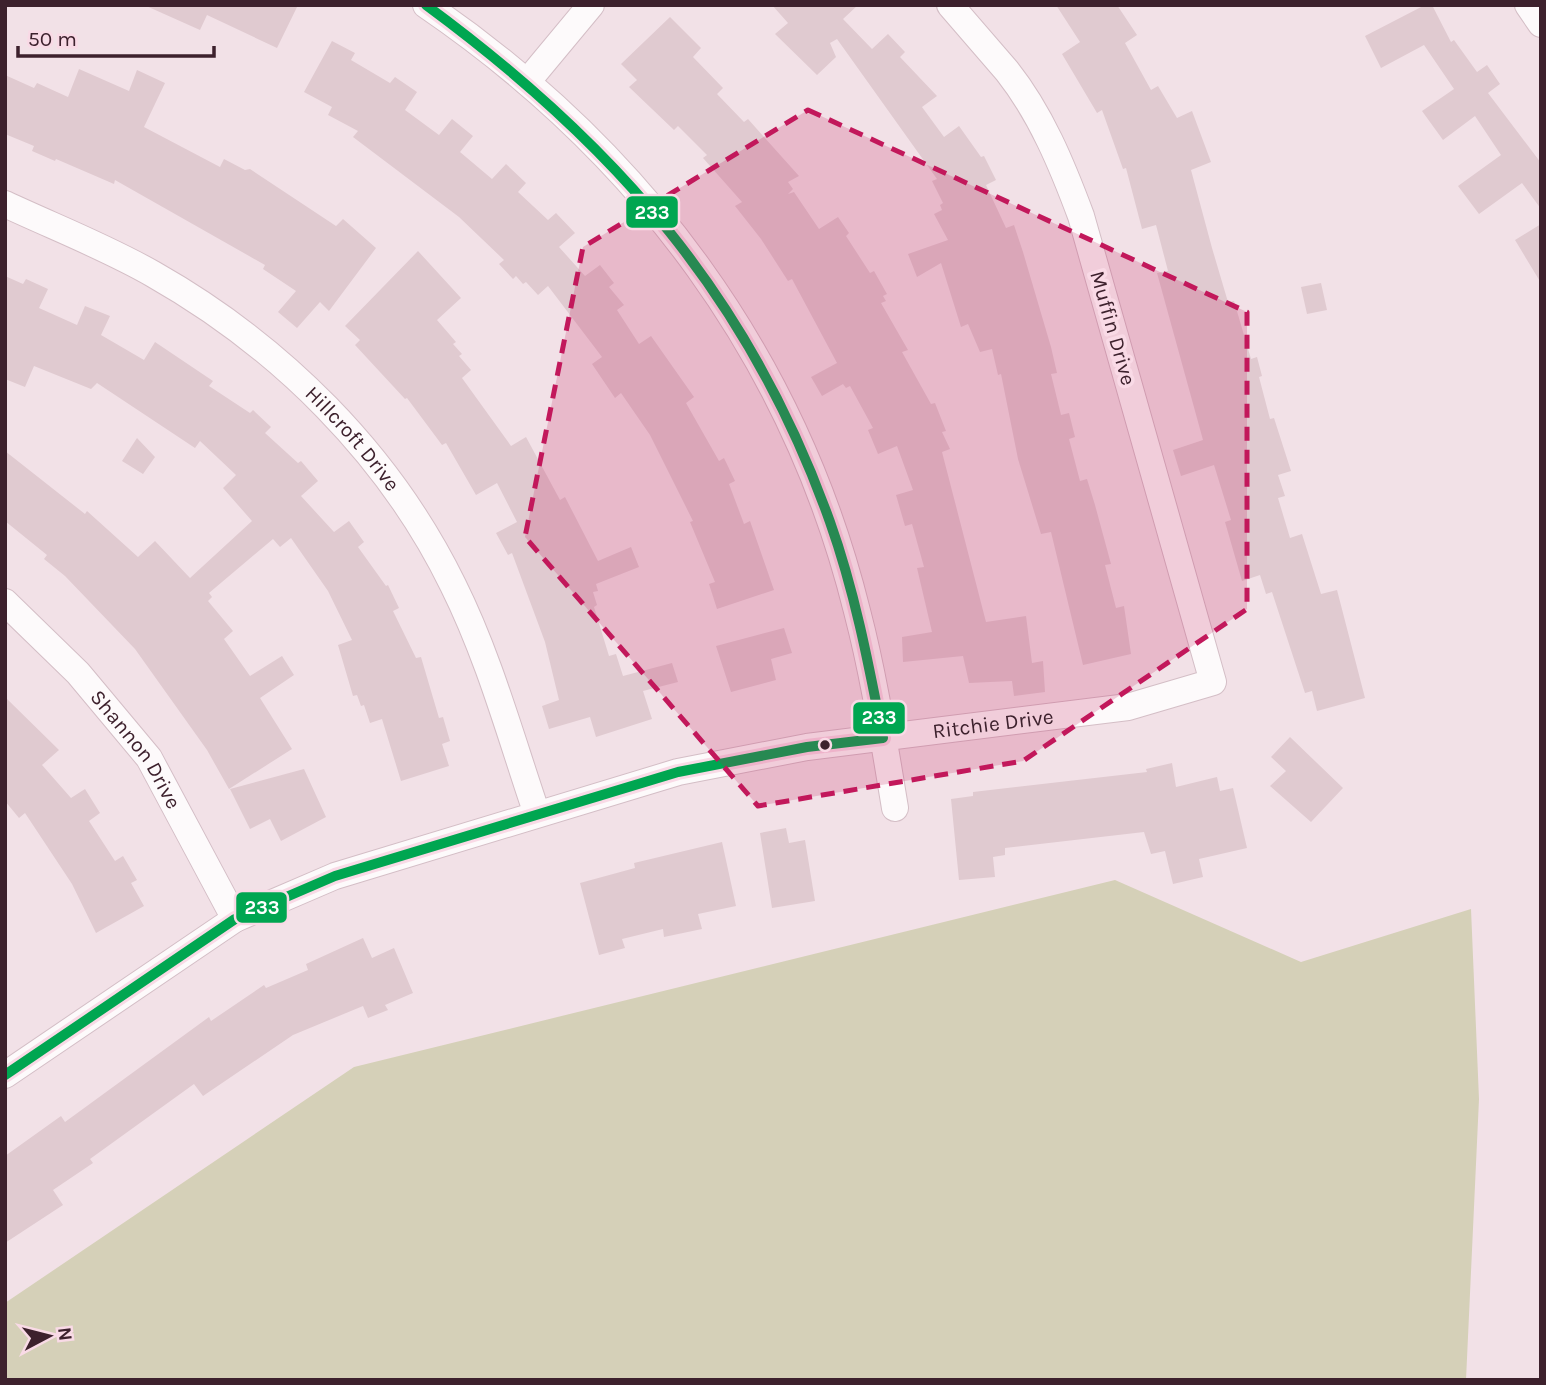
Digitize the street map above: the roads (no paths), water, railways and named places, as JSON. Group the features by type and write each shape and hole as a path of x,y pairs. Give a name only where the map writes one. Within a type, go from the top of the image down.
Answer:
{"street":[{"path":"426,5 527,82 618,167 678,236 730,310 771,381 800,444 834,534 857,611 895,808"},
{"path":"527,82 591,5"},
{"name":"Muffin Drive","path":"950,5 1008,73 1043,127 1064,170 1081,216 1213,682"},
{"path":"1528,5 1541,24"},
{"name":"Hillcroft Drive","path":"5,204 151,272 200,302 246,335 313,394 361,443 419,524 453,584 471,626 537,814"},
{"name":"Shannon Drive","path":"5,602 78,673 149,758 235,919"},
{"name":"Ritchie Drive","path":"5,1075 235,919 335,876 678,772 807,747 1128,707 1213,682"}]}
